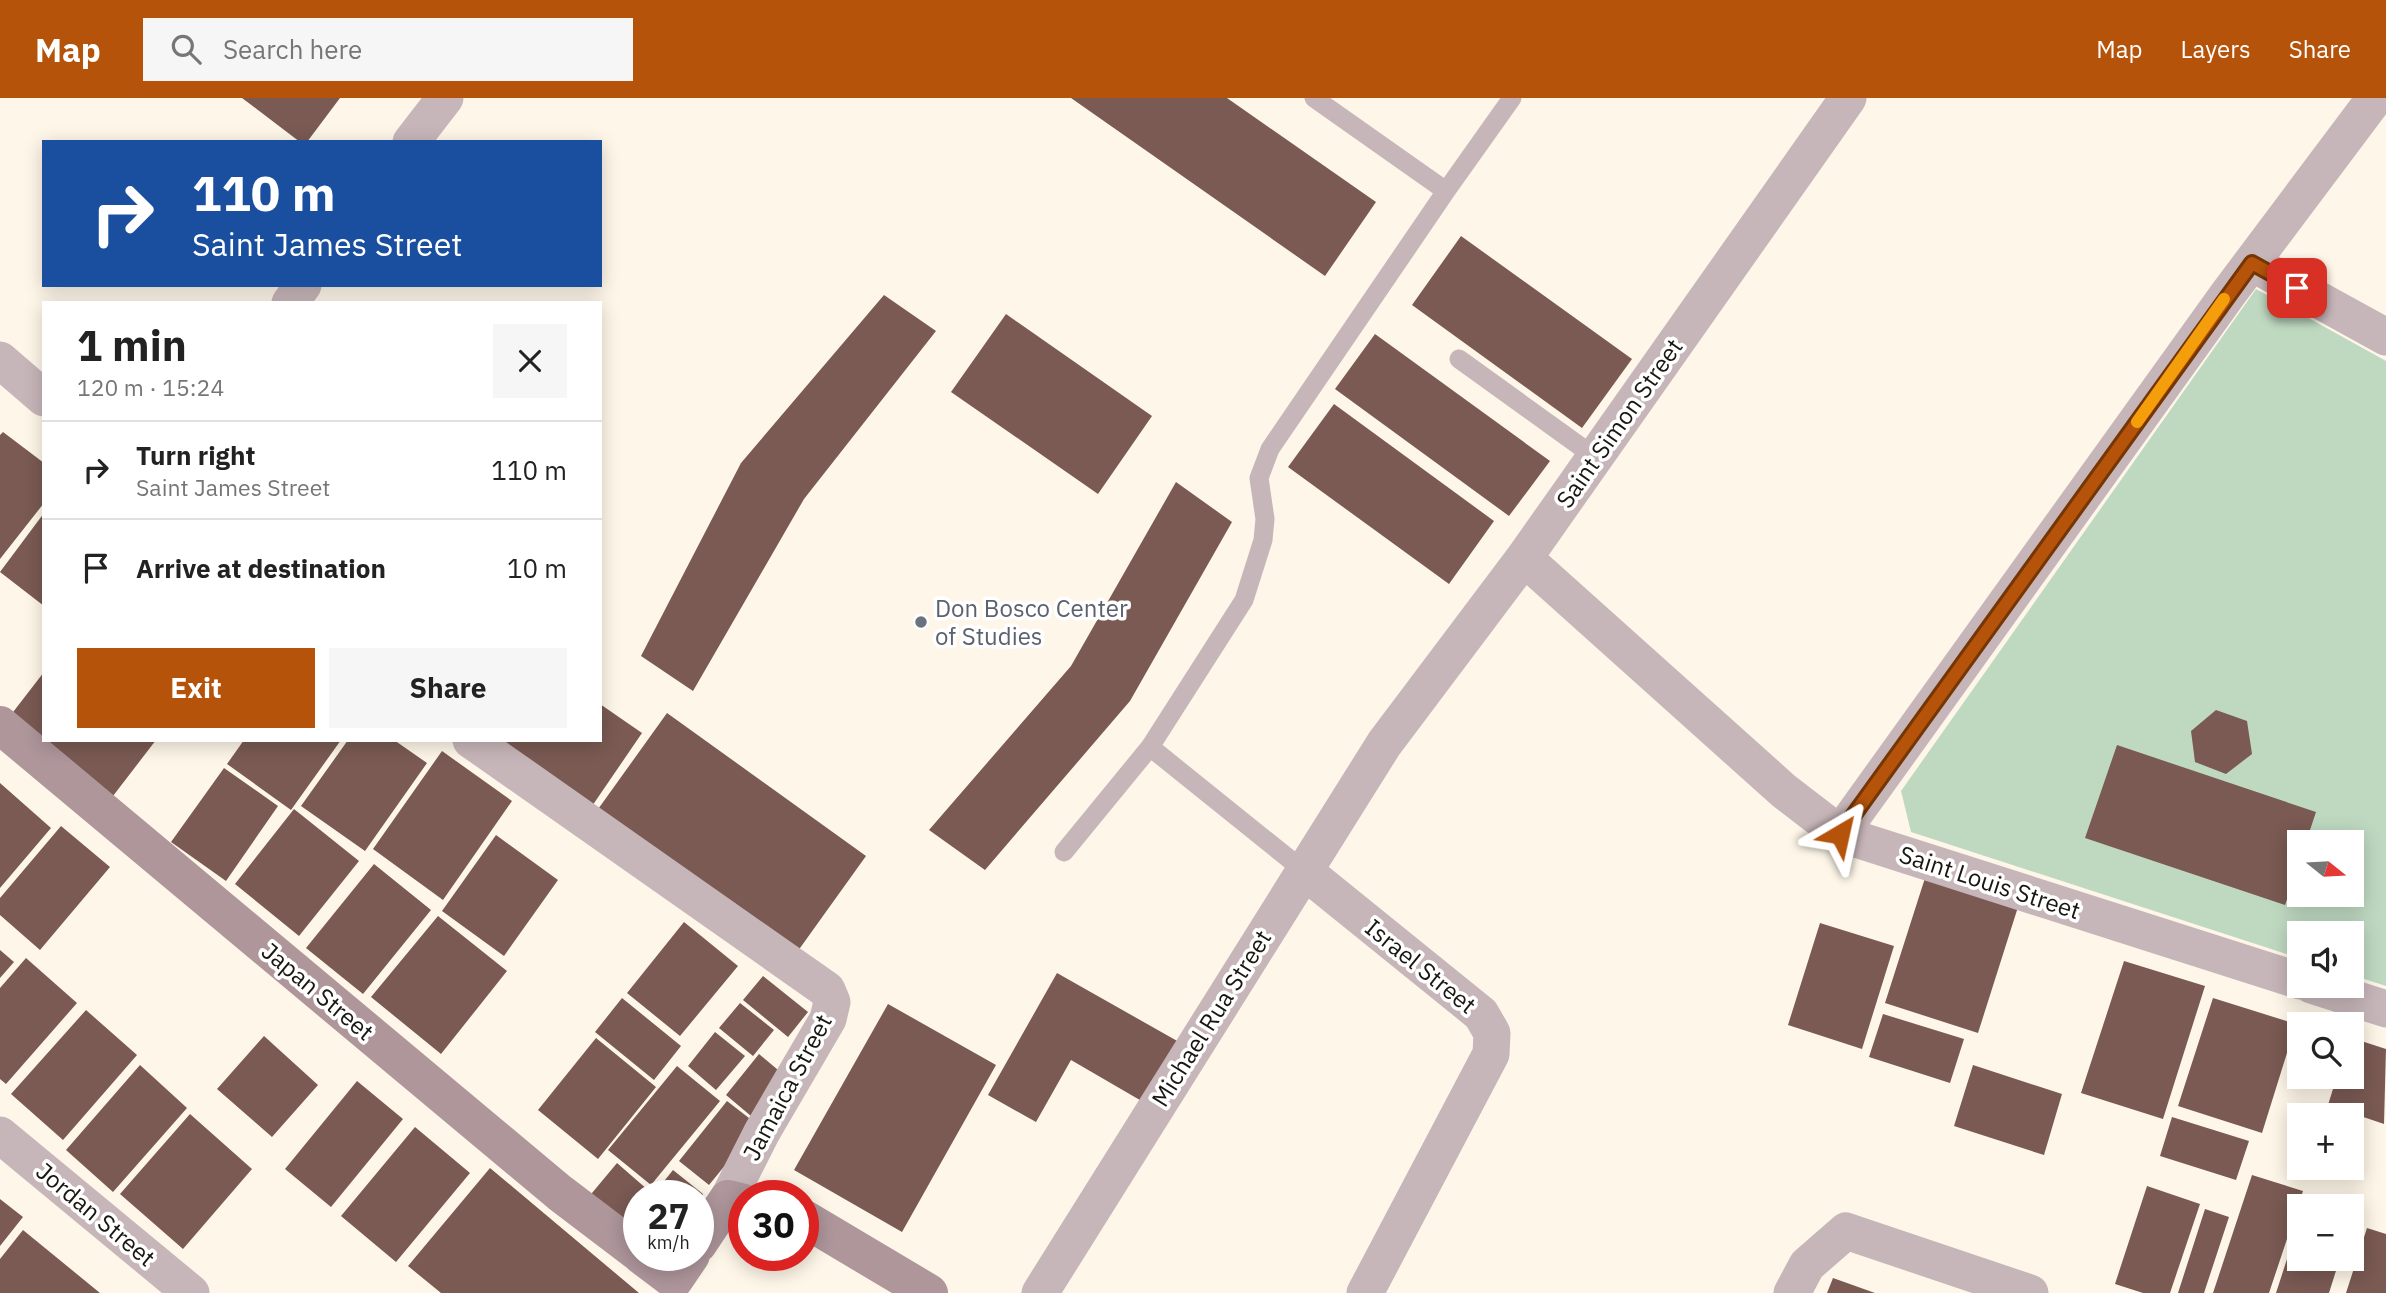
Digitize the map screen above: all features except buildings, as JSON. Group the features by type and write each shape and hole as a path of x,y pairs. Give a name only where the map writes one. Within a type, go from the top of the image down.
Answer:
{"main road":[{"name":"Japan Street","path":"0,726 549,1184 623,1241"},
{"name":"Jamaica Street","path":"714,1226 728,1210"},
{"path":"819,1228 929,1293"}],"street":[{"path":"413,140 445,98"},
{"name":"Saint Simon Street","path":"1384,744 1524,558 1848,98"},
{"path":"1840,834 2252,263 2375,98"},
{"path":"2252,263 2386,337"},
{"path":"0,360 42,396"},
{"name":"Saint Louis Street","path":"1524,558 1783,791 1840,834 2287,977"},
{"name":"Jamaica Street","path":"474,742 827,990 832,1002 828,1019 762,1132 744,1180"},
{"name":"Michael Rua Street","path":"1040,1293 1384,744"},
{"name":"Israel Street","path":"1303,870 1481,1014 1492,1033 1491,1054 1365,1293"},
{"path":"2352,998 2386,1009"},
{"name":"Jordan Street","path":"0,1135 191,1293"},
{"path":"1792,1293 1807,1265 1846,1231 2030,1293"}],"lane":[{"path":"1314,98 1446,191"},
{"path":"1064,852 1150,747 1244,600 1263,540 1265,519 1259,478 1270,449 1446,191 1513,98"},
{"path":"1459,359 1595,457"},
{"name":"Israel Street","path":"1150,747 1303,870"}],"green space":[{"path":"2256,289 2386,361 2386,986 2364,979 2364,921 2287,921 2287,954 1911,832 1901,791"}],"slow traffic":[{"path":"2137,422 2224,299"}],"place":[{"name":"Don Bosco Center of Studies","path":"921,622"}],"route":[{"path":"1840,834 2252,263 2297,288"}]}
